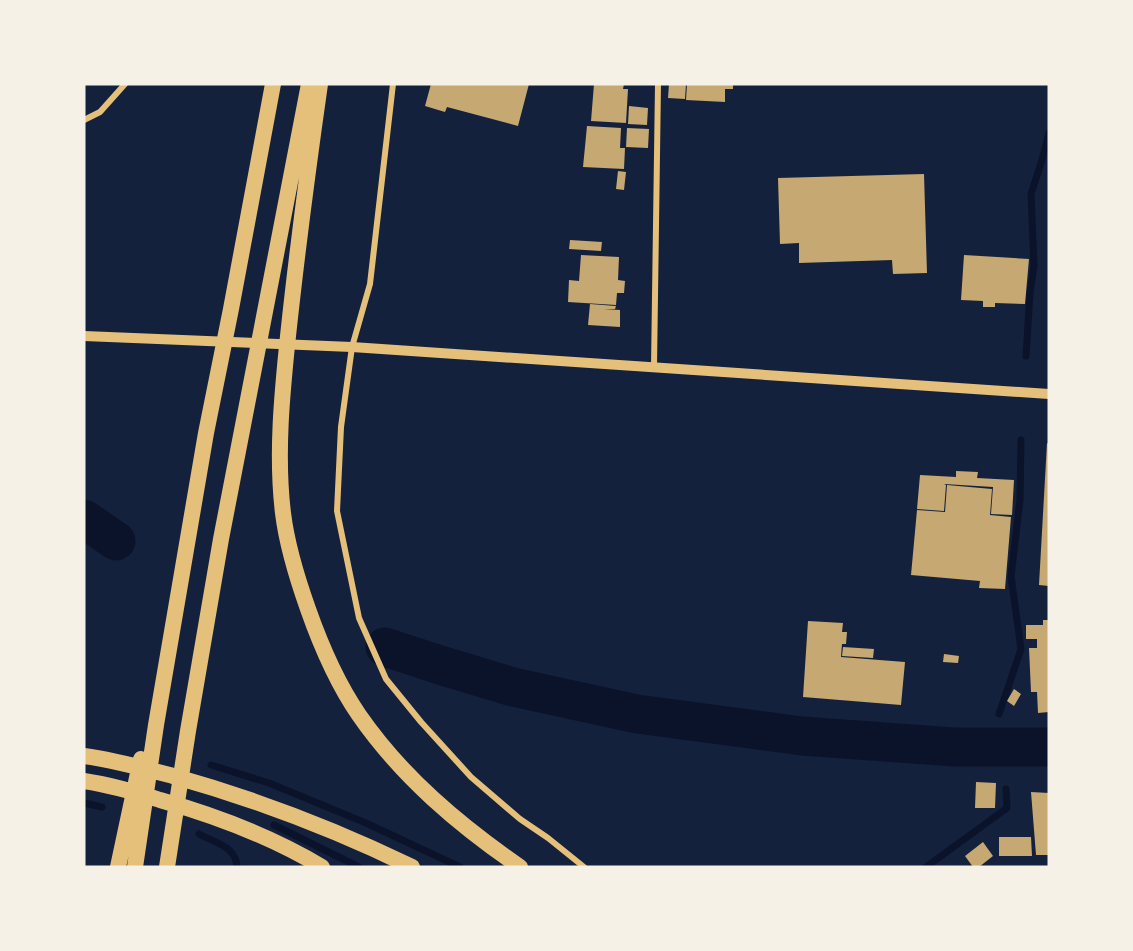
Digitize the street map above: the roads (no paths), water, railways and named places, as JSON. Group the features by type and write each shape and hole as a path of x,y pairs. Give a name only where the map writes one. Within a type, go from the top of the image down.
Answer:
{"highway":[{"path":"118,867 131,841 273,84"},
{"path":"168,859 221,539 309,84"},
{"path":"320,84 291,309 281,427 283,512 290,553 317,635 336,676 359,714 385,750 421,788 458,821 520,867"},
{"path":"84,756 108,759 154,771 253,801 362,843 412,867"},
{"path":"84,782 139,793 191,808 270,839 322,867"},
{"path":"131,841 135,867"}],"street":[{"path":"84,120 100,112 125,84"},
{"path":"393,84 370,284 352,348 341,427 337,511 359,618 386,679 421,722 471,777 520,819 584,867"},
{"path":"654,367 658,84"},
{"path":"84,336 352,348 1049,393"}],"waterway":[{"path":"1026,356 1034,266 1031,194 1049,133"},
{"path":"999,714 1021,649 1011,576 1020,500 1021,440"},
{"path":"84,519 116,541"},
{"path":"385,647 513,687 637,714 802,736 954,747 1049,747"},
{"path":"211,765 269,783 366,823 460,867"},
{"path":"926,867 1007,808 1006,789"},
{"path":"84,803 102,807"},
{"path":"274,825 359,867"},
{"path":"199,834 229,850 236,860 237,867"}]}
